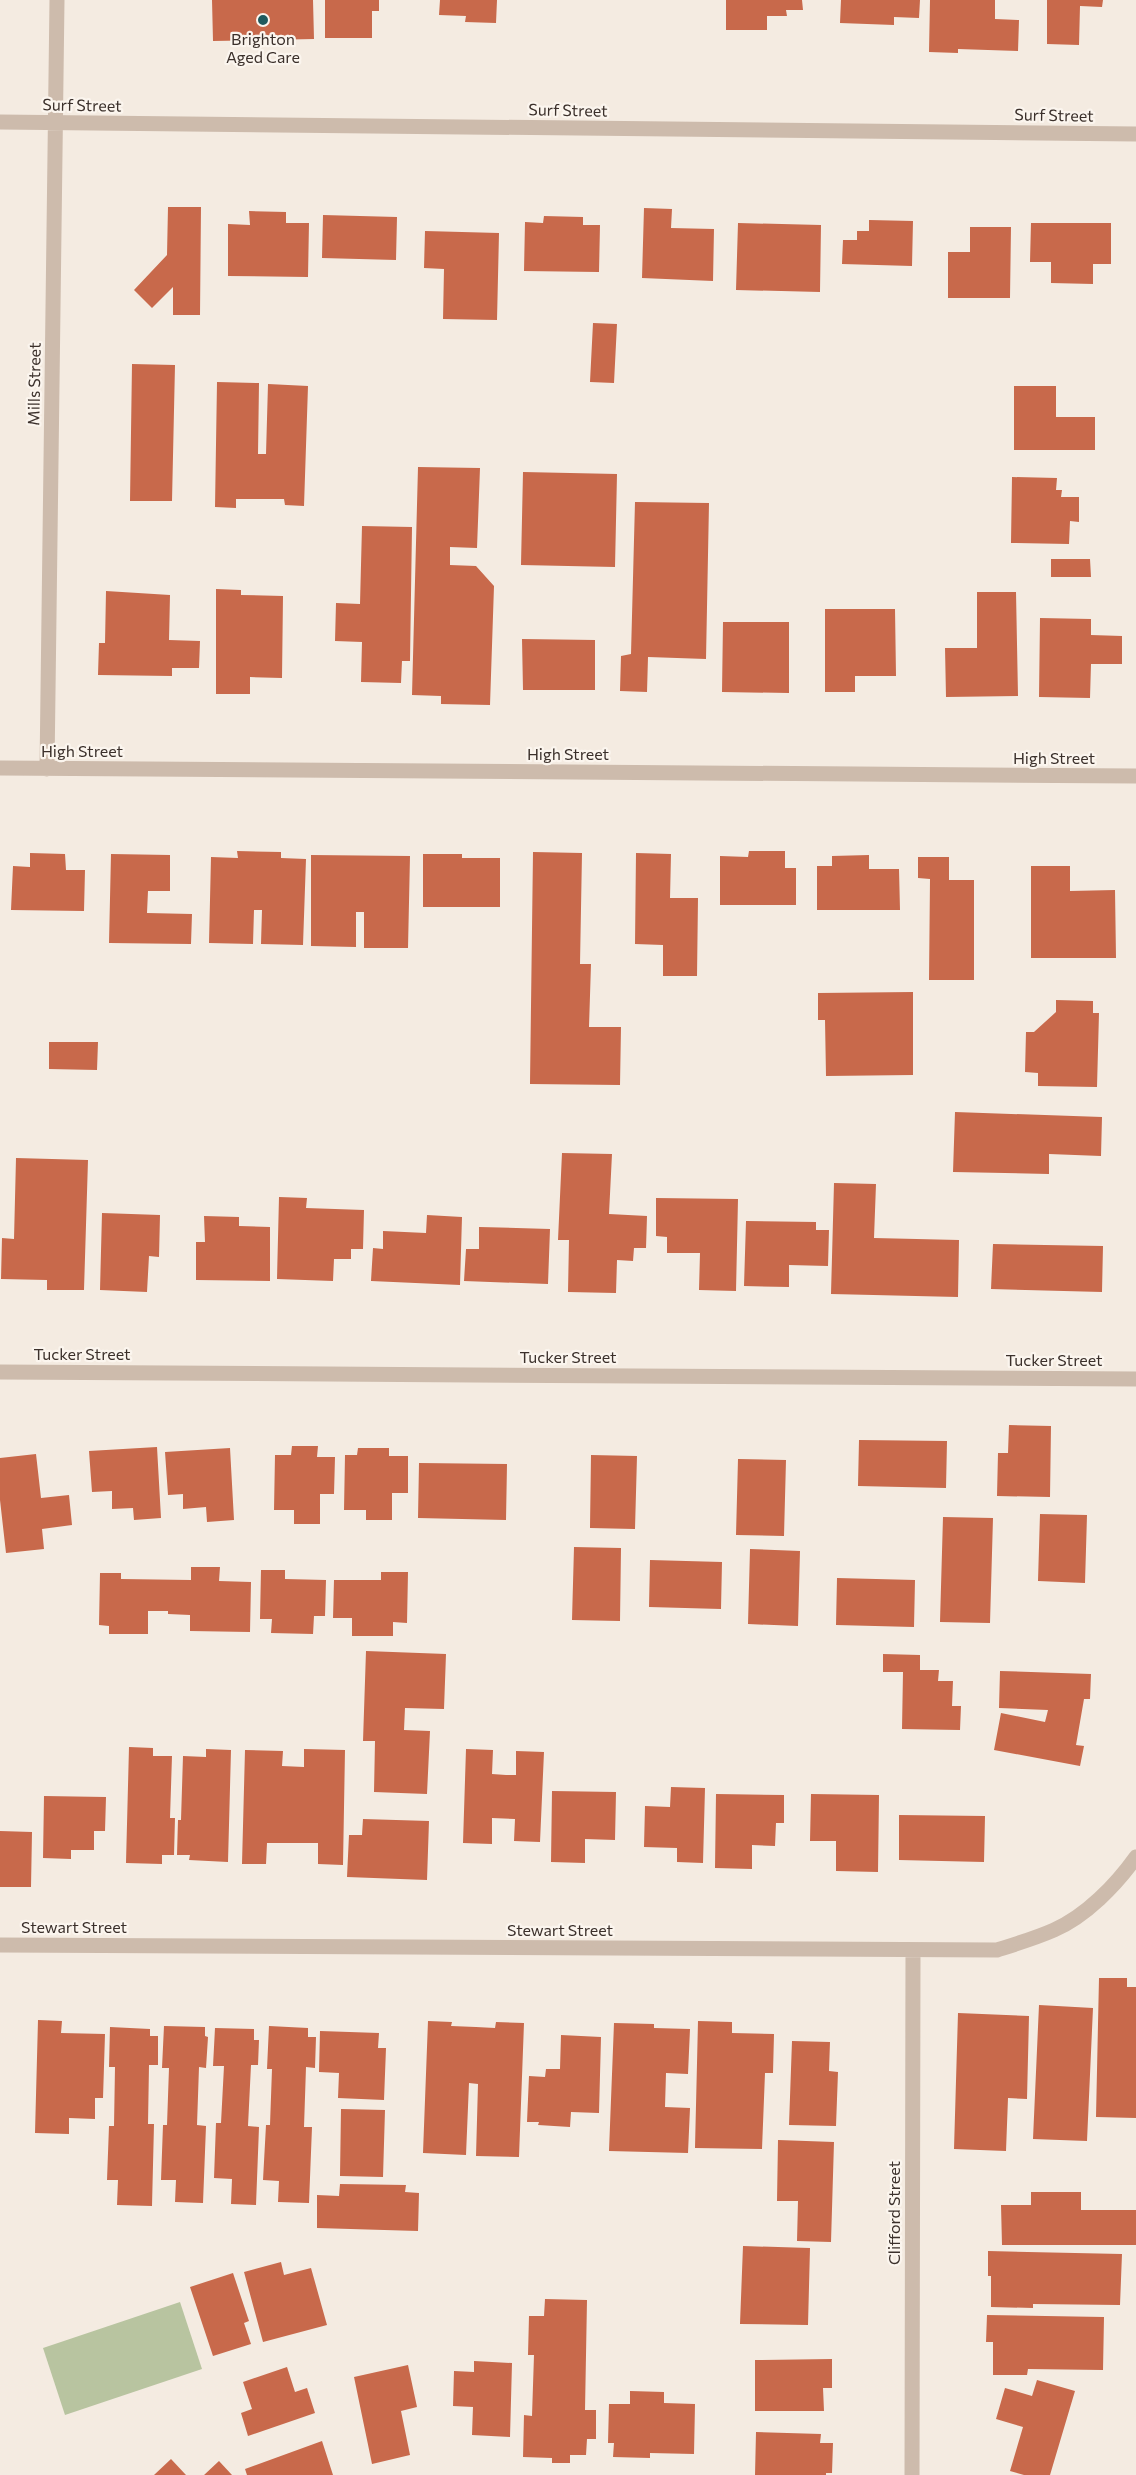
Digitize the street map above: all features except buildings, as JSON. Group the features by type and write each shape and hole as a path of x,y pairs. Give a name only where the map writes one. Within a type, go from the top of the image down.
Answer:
{"street":[{"name":"Mills Street","path":"47,769 57,0"},
{"name":"Surf Street","path":"0,122 1136,134"},
{"name":"High Street","path":"0,768 1136,776"},
{"name":"Tucker Street","path":"0,1372 1136,1379"},
{"name":"Stewart Street","path":"0,1945 997,1950 1056,1930 1082,1913 1124,1874 1136,1857"},
{"name":"Clifford Street","path":"912,2475 913,1950"}],"green space":[{"path":"180,2302 202,2369 65,2415 43,2348"}],"place":[{"name":"Brighton Aged Care","path":"263,20"}]}
